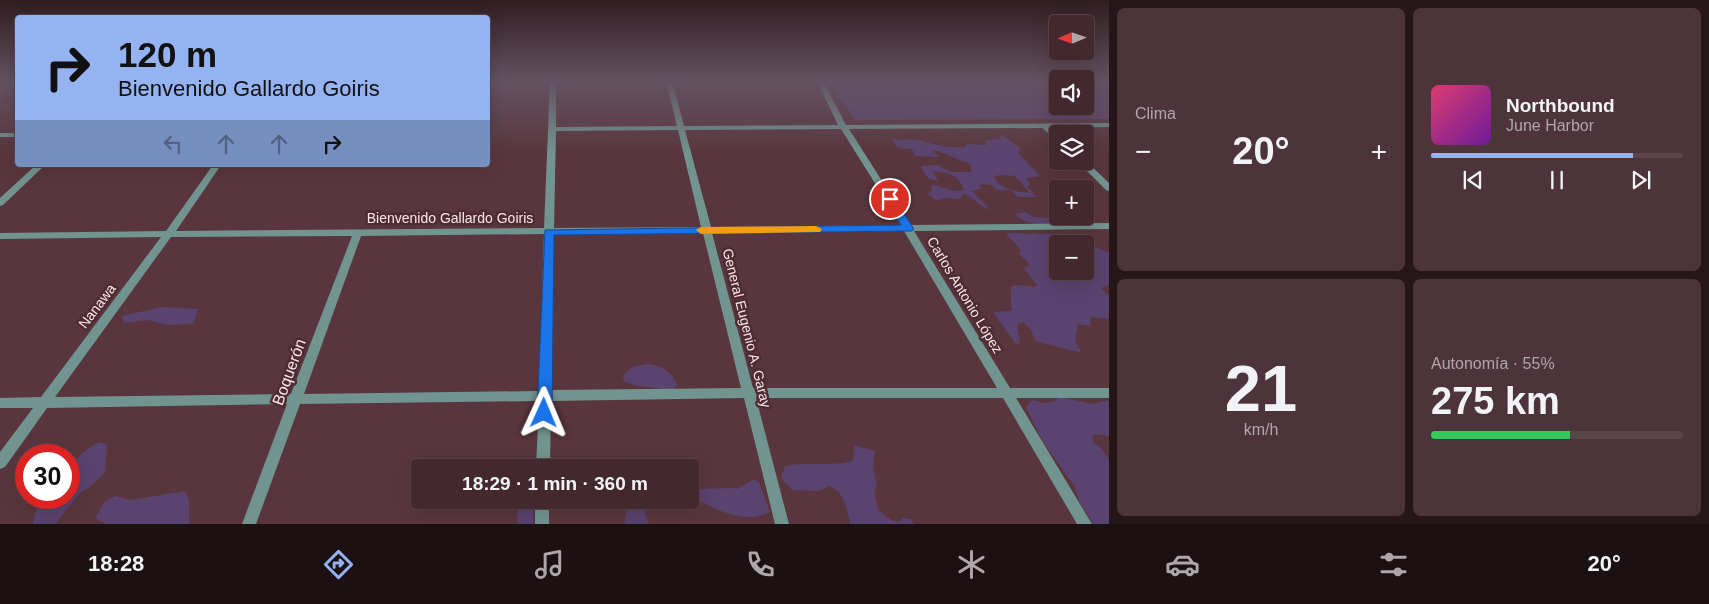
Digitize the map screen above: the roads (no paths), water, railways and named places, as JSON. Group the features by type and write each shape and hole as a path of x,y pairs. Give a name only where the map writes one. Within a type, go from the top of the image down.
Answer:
{"street":[{"path":"543,459 552,105"},
{"name":"General Eugenio A. Garay","path":"675,105 782,524"},
{"name":"Carlos Antonio López","path":"832,105 843,126 908,229 1085,524"},
{"path":"1043,125 1049,131"},
{"path":"551,129 1109,125"},
{"path":"0,135 15,134"},
{"path":"0,203 39,167"},
{"name":"Nanawa","path":"0,463 43,402 170,234 216,167"},
{"path":"1090,170 1109,188"},
{"name":"Bienvenido Gallardo Goiris","path":"0,236 1109,226"},
{"name":"Boquerón","path":"249,524 358,232"},
{"path":"0,403 545,395 1109,393"},
{"path":"542,509 542,524"}]}
